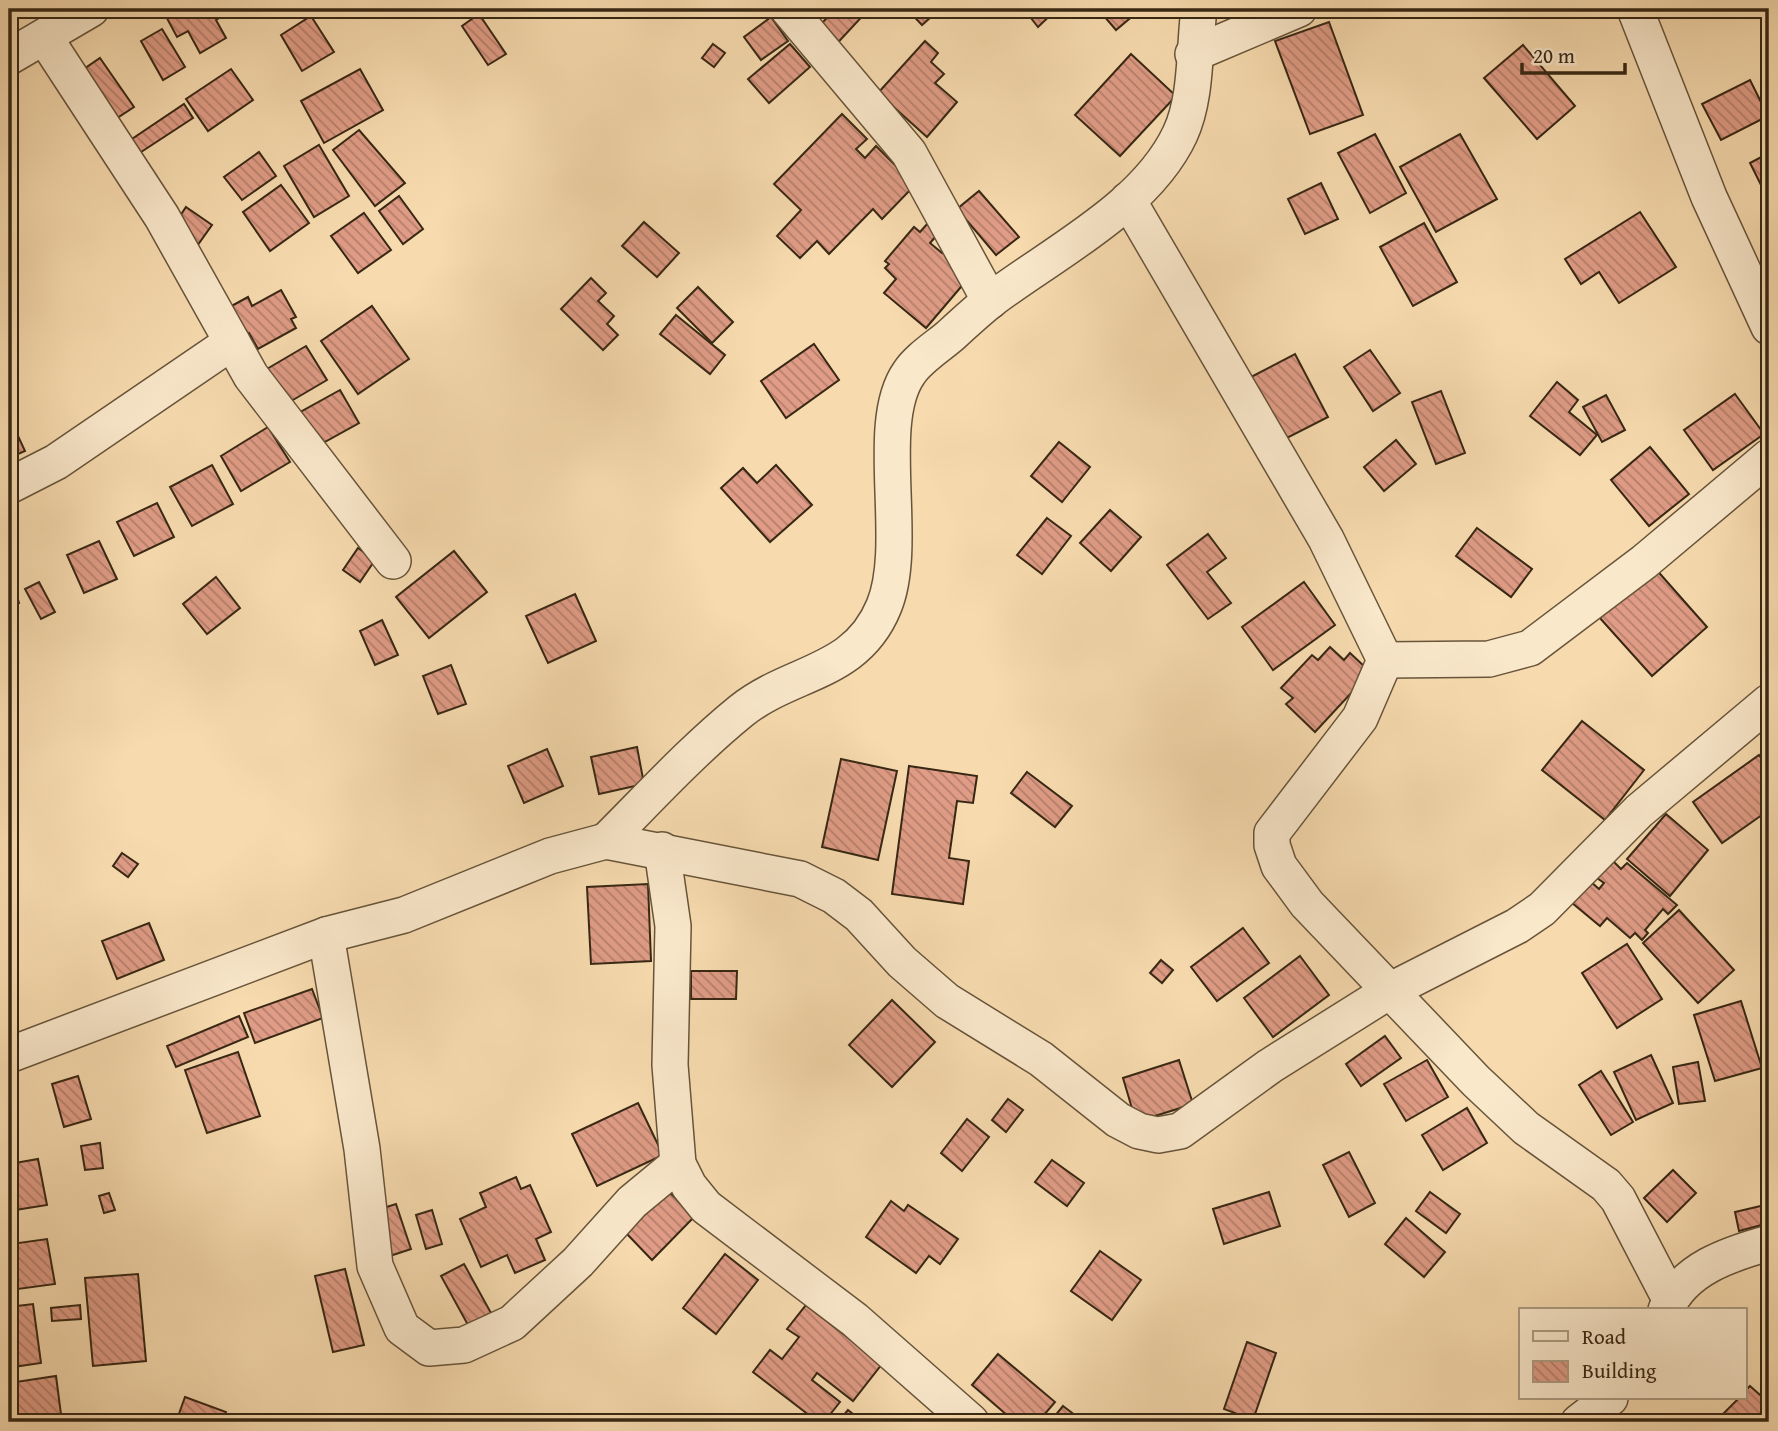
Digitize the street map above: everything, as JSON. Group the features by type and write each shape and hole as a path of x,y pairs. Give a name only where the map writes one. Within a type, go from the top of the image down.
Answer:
{"street":[{"path":"9,57 91,9"},
{"path":"788,9 909,152 989,301"},
{"path":"606,841 742,710 796,677 825,669 845,658 863,639 884,607 891,575 895,403 909,372 989,301 1128,200 1167,157 1181,132 1189,103 1199,9"},
{"path":"1193,54 1299,9"},
{"path":"1635,9 1709,197 1769,327"},
{"path":"45,38 162,218 251,376 393,561"},
{"path":"1128,200 1326,540 1385,660 1360,719 1276,826 1272,845 1288,881 1476,1081 1527,1128 1606,1185 1618,1199 1668,1305"},
{"path":"9,486 56,462 232,342"},
{"path":"1385,660 1489,659 1530,648 1644,562 1769,457"},
{"path":"9,1055 326,935 404,915 550,856 606,841 800,879 834,896 859,915 902,962 947,1001 1041,1059 1118,1120 1139,1131 1158,1136 1180,1131 1270,1066 1391,990 1517,926 1542,909 1639,811 1769,702"},
{"path":"662,850 673,926 670,1065 678,1164 689,1186 706,1207 855,1320 971,1422"},
{"path":"326,935 362,1149 374,1266 402,1328 429,1348 464,1345 512,1323 578,1262 632,1202 678,1164"},
{"path":"1668,1305 1686,1279 1743,1250 1769,1242"},
{"path":"1579,1422 1607,1400"}],"building":[{"path":"162,9 223,9 226,14 216,20 226,38 200,53 188,31 177,37"},
{"path":"835,9 869,9 830,51 812,34"},
{"path":"907,9 940,9 922,25"},
{"path":"1024,9 1057,9 1038,27"},
{"path":"1098,9 1141,9 1116,30"},
{"path":"479,14 506,54 488,65 462,26"},
{"path":"311,16 334,52 302,71 281,35"},
{"path":"771,17 788,41 761,60 744,37"},
{"path":"1329,22 1363,115 1310,134 1275,41"},
{"path":"162,29 185,67 163,80 141,41"},
{"path":"925,41 938,53 931,62 944,74 935,83 957,102 927,137 878,93"},
{"path":"713,44 725,53 714,67 702,58"},
{"path":"790,44 810,67 769,103 748,79"},
{"path":"1523,45 1575,106 1537,139 1484,78"},
{"path":"1131,54 1176,96 1120,156 1075,115"},
{"path":"100,58 134,107 111,122 78,73"},
{"path":"231,69 253,100 208,131 186,99"},
{"path":"360,69 383,110 324,143 301,101"},
{"path":"1750,80 1768,116 1721,140 1702,104"},
{"path":"184,104 193,118 132,158 123,145"},
{"path":"842,114 867,139 856,149 865,158 876,146 915,185 882,219 873,209 829,254 817,241 800,258 777,236 801,210 774,184"},
{"path":"359,130 405,183 375,206 333,150"},
{"path":"1375,134 1406,193 1370,213 1338,153"},
{"path":"1460,134 1497,199 1436,232 1400,167"},
{"path":"319,145 349,196 314,217 284,166"},
{"path":"259,152 276,176 242,200 224,177"},
{"path":"1769,153 1769,201 1750,163"},
{"path":"1321,183 1338,219 1305,234 1288,199"},
{"path":"281,185 309,223 270,251 243,212"},
{"path":"979,191 1019,237 996,255 957,209"},
{"path":"399,196 423,229 403,244 379,211"},
{"path":"186,207 212,225 197,246 172,228"},
{"path":"1640,212 1676,267 1619,303 1599,272 1581,284 1565,259"},
{"path":"364,213 391,250 358,273 331,236"},
{"path":"644,222 679,253 657,277 622,246"},
{"path":"928,223 939,233 930,243 942,253 944,250 972,274 926,328 884,293 896,279 885,268 889,264 885,261 914,227 920,232"},
{"path":"1424,223 1457,282 1413,306 1380,247"},
{"path":"591,278 606,293 598,301 614,316 607,324 618,335 603,350 561,309"},
{"path":"698,287 733,322 712,343 677,308"},
{"path":"281,290 296,317 291,319 296,328 258,349 249,333 241,337 226,309 248,297 252,306"},
{"path":"372,306 409,359 358,394 321,341"},
{"path":"676,315 725,355 710,374 660,334"},
{"path":"814,344 839,380 786,418 761,381"},
{"path":"306,346 327,380 281,407 260,373"},
{"path":"1370,350 1400,393 1373,411 1344,367"},
{"path":"1295,354 1328,417 1283,440 1251,377"},
{"path":"1557,382 1578,400 1569,412 1597,435 1580,455 1530,416"},
{"path":"340,390 359,423 314,448 295,415"},
{"path":"1441,391 1465,453 1436,464 1412,402"},
{"path":"1735,394 1764,434 1713,470 1684,430"},
{"path":"1606,395 1625,430 1602,442 1583,407"},
{"path":"11,421 25,451 9,458 9,422"},
{"path":"268,427 290,462 241,491 221,456"},
{"path":"1396,440 1416,464 1384,491 1364,467"},
{"path":"1059,442 1090,467 1062,502 1031,476"},
{"path":"1650,447 1689,494 1649,526 1611,480"},
{"path":"212,465 233,504 192,526 170,487"},
{"path":"776,465 812,505 770,542 721,488 743,468 757,483"},
{"path":"157,503 174,537 134,556 117,522"},
{"path":"1110,510 1141,537 1111,571 1080,543"},
{"path":"1047,518 1071,536 1042,574 1017,555"},
{"path":"1477,528 1532,569 1511,597 1456,556"},
{"path":"1208,534 1226,558 1207,572 1231,603 1208,619 1167,565"},
{"path":"99,541 117,579 84,593 67,555"},
{"path":"358,548 375,560 360,582 343,570"},
{"path":"454,551 487,592 429,638 396,597"},
{"path":"1654,567 1707,627 1652,676 1599,617"},
{"path":"216,577 240,608 207,634 183,604"},
{"path":"39,582 55,612 41,619 25,589"},
{"path":"1304,582 1335,625 1273,670 1242,627"},
{"path":"14,585 19,603 9,606 9,587"},
{"path":"575,594 596,641 548,663 526,616"},
{"path":"382,620 398,655 375,665 360,631"},
{"path":"1330,647 1344,660 1350,653 1366,668 1367,676 1315,732 1286,704 1293,698 1281,688 1312,655 1318,660"},
{"path":"451,665 466,704 438,714 423,676"},
{"path":"1582,721 1644,770 1605,820 1542,770"},
{"path":"637,747 644,784 599,794 591,757"},
{"path":"547,749 563,786 524,803 508,766"},
{"path":"1759,755 1769,769 1769,810 1722,843 1693,802"},
{"path":"841,759 897,771 878,860 822,847"},
{"path":"909,766 977,776 973,803 957,801 949,858 969,861 963,904 892,894"},
{"path":"1027,772 1072,806 1055,827 1011,793"},
{"path":"1666,814 1708,850 1670,896 1627,859"},
{"path":"122,853 138,864 128,877 113,866"},
{"path":"1612,860 1621,869 1627,863 1677,905 1668,914 1663,909 1645,930 1648,933 1642,940 1635,933 1630,938 1607,918 1600,926 1572,903 1591,882 1599,889 1604,883 1597,878"},
{"path":"648,884 651,961 591,964 587,887"},
{"path":"1679,910 1734,970 1698,1003 1643,943"},
{"path":"149,923 164,960 117,979 102,941"},
{"path":"1243,928 1269,963 1217,1001 1191,967"},
{"path":"1627,944 1662,999 1617,1028 1582,973"},
{"path":"1300,956 1329,995 1273,1037 1244,998"},
{"path":"1161,960 1173,970 1162,983 1150,973"},
{"path":"691,971 737,971 736,999 691,999"},
{"path":"312,989 323,1018 255,1043 244,1013"},
{"path":"892,1000 935,1042 892,1087 849,1045"},
{"path":"1741,1001 1762,1068 1715,1081 1694,1015"},
{"path":"239,1016 248,1037 176,1067 167,1046"},
{"path":"1385,1036 1401,1058 1361,1086 1346,1064"},
{"path":"238,1052 260,1116 207,1133 185,1070"},
{"path":"1651,1055 1673,1103 1636,1120 1614,1072"},
{"path":"1179,1060 1193,1104 1136,1122 1123,1078"},
{"path":"1427,1060 1448,1097 1406,1121 1384,1084"},
{"path":"1698,1062 1705,1101 1679,1104 1673,1067"},
{"path":"1601,1071 1633,1122 1611,1135 1579,1085"},
{"path":"78,1076 91,1119 64,1127 52,1084"},
{"path":"1008,1099 1023,1110 1006,1132 992,1120"},
{"path":"638,1103 663,1155 597,1186 572,1134"},
{"path":"1467,1108 1487,1143 1443,1170 1422,1135"},
{"path":"967,1119 989,1137 962,1171 941,1153"},
{"path":"100,1143 103,1168 85,1170 81,1146"},
{"path":"1349,1152 1375,1203 1349,1217 1323,1165"},
{"path":"38,1159 47,1205 9,1211 9,1164"},
{"path":"1052,1160 1084,1183 1067,1206 1035,1182"},
{"path":"1673,1170 1696,1193 1667,1222 1644,1198"},
{"path":"516,1177 521,1189 530,1185 551,1232 536,1239 545,1260 515,1273 507,1255 481,1267 460,1219 486,1207 480,1193"},
{"path":"668,1191 695,1216 652,1260 626,1233"},
{"path":"1269,1192 1280,1226 1224,1244 1213,1209"},
{"path":"1430,1192 1460,1214 1446,1233 1416,1211"},
{"path":"109,1193 115,1210 104,1213 99,1196"},
{"path":"891,1201 904,1211 908,1205 958,1239 940,1264 929,1256 916,1273 866,1237"},
{"path":"396,1204 411,1249 390,1256 374,1211"},
{"path":"1769,1204 1769,1223 1739,1231 1735,1212"},
{"path":"432,1210 442,1244 426,1249 416,1215"},
{"path":"1406,1218 1445,1252 1424,1277 1385,1244"},
{"path":"47,1239 55,1284 18,1289 11,1244"},
{"path":"1100,1251 1141,1280 1112,1320 1071,1291"},
{"path":"725,1254 758,1280 716,1334 683,1308"},
{"path":"464,1264 491,1313 468,1325 441,1276"},
{"path":"345,1269 364,1345 333,1352 315,1276"},
{"path":"138,1274 146,1361 93,1366 85,1278"},
{"path":"33,1304 41,1363 13,1367 9,1307"},
{"path":"80,1305 81,1319 52,1321 51,1308"},
{"path":"806,1305 882,1364 853,1401 817,1373 812,1380 840,1402 824,1422 818,1422 753,1372 770,1350 782,1359 799,1337 787,1329"},
{"path":"1247,1342 1276,1353 1253,1420 1224,1409"},
{"path":"998,1354 1055,1402 1038,1422 1015,1422 972,1385"},
{"path":"56,1376 62,1422 9,1422 9,1383"},
{"path":"1750,1386 1769,1403 1769,1422 1734,1422 1724,1413 1737,1400 1746,1400 1746,1390"},
{"path":"185,1397 226,1412 222,1422 176,1422"},
{"path":"1063,1406 1084,1422 1050,1422"},
{"path":"848,1410 863,1422 838,1422"}]}
